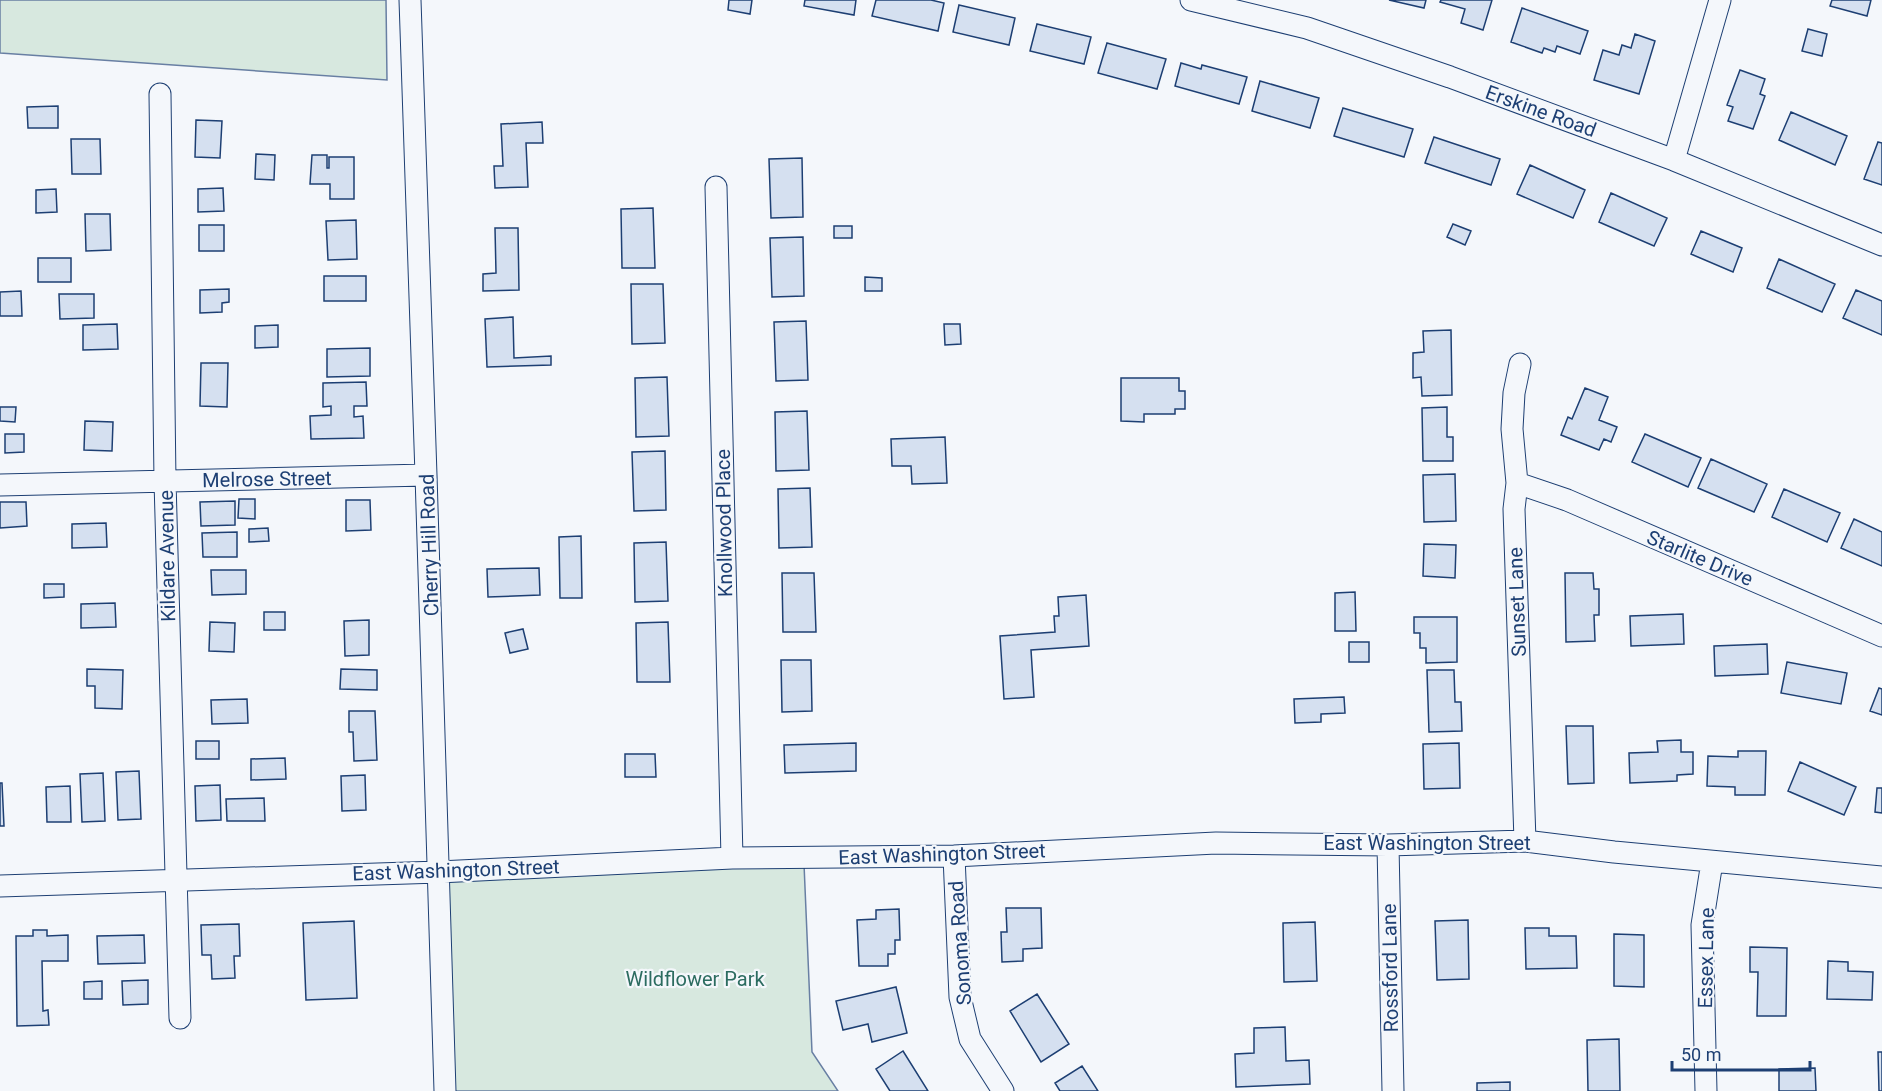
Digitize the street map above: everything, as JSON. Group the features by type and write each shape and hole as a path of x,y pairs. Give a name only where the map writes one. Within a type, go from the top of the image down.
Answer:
{"street":[{"name":"Cherry Hill Road","path":"410,0 445,1091"},
{"name":"Erskine Road","path":"1191,0 1307,27 1450,77 1674,160 1882,245"},
{"path":"1674,160 1720,0"},
{"name":"Kildare Avenue","path":"160,94 165,481 180,1018"},
{"name":"Knollwood Place","path":"716,187 732,858"},
{"name":"Sunset Lane","path":"1520,364 1514,393 1512,429 1516,483 1514,509 1525,841"},
{"name":"Melrose Street","path":"0,485 426,475"},
{"name":"Starlite Drive","path":"1516,483 1567,500 1882,636"},
{"name":"East Washington Street","path":"0,886 439,872 732,858 954,856 1216,843 1388,845 1525,841 1712,862 1882,877"},
{"name":"Rossford Lane","path":"1388,845 1393,1091"},
{"name":"Sonoma Road","path":"954,856 960,997 970,1039 1003,1091"},
{"name":"Essex Lane","path":"1706,1091 1702,926 1712,862"}],"green space":[{"path":"0,0 386,0 387,80 0,53"},
{"name":"Wildflower Park","path":"804,864 812,1052 838,1091 449,1091 445,876"}],"building":[{"path":"729,0 752,0 750,14 728,10"},
{"path":"805,0 856,0 854,15 804,6"},
{"path":"876,0 931,0 944,3 938,31 872,16"},
{"path":"1389,0 1426,0 1424,8"},
{"path":"1441,0 1492,0 1483,30 1461,23 1465,9 1440,2"},
{"path":"1832,0 1871,0 1867,16 1830,6"},
{"path":"959,5 1015,18 1009,45 953,32"},
{"path":"1522,8 1588,31 1580,54 1557,46 1555,52 1544,48 1542,53 1511,42"},
{"path":"1037,24 1091,37 1084,64 1030,51"},
{"path":"1808,29 1827,34 1822,56 1802,51"},
{"path":"1635,34 1655,41 1639,94 1594,80 1603,50 1619,55 1622,45 1631,48"},
{"path":"1107,43 1166,59 1157,89 1098,73"},
{"path":"1181,63 1201,69 1202,65 1247,77 1239,104 1175,86"},
{"path":"1740,70 1765,79 1760,94 1765,96 1753,129 1728,121 1733,107 1727,105"},
{"path":"1260,81 1319,98 1310,128 1252,111"},
{"path":"58,106 58,128 28,128 27,107"},
{"path":"1343,108 1413,129 1404,157 1334,136"},
{"path":"1791,112 1847,136 1835,165 1779,140"},
{"path":"196,120 222,121 220,158 195,157"},
{"path":"542,122 543,143 526,143 528,187 495,188 494,166 503,166 501,124"},
{"path":"1434,137 1500,159 1491,185 1425,163"},
{"path":"71,139 100,139 101,174 72,174"},
{"path":"1878,142 1882,143 1882,185 1864,179"},
{"path":"256,154 275,155 274,180 255,179"},
{"path":"312,155 327,155 327,168 329,168 329,157 354,157 354,199 330,199 330,184 310,184"},
{"path":"802,158 803,217 771,218 769,159"},
{"path":"1530,165 1585,190 1573,218 1517,194"},
{"path":"223,188 224,211 198,212 198,189"},
{"path":"56,189 57,212 36,213 36,190"},
{"path":"1611,193 1667,218 1654,246 1599,222"},
{"path":"653,208 655,268 622,268 621,209"},
{"path":"85,214 110,214 111,250 86,251"},
{"path":"356,220 357,259 328,260 326,221"},
{"path":"1453,224 1471,231 1465,245 1447,237"},
{"path":"199,225 224,225 224,251 199,251"},
{"path":"834,226 852,226 852,238 834,238"},
{"path":"495,228 518,228 519,290 483,291 483,274 496,273"},
{"path":"1701,231 1742,248 1733,272 1691,254"},
{"path":"803,237 804,296 772,297 770,238"},
{"path":"38,258 71,258 71,282 38,282"},
{"path":"1779,259 1835,284 1822,312 1767,288"},
{"path":"324,276 366,276 366,301 324,301"},
{"path":"865,277 882,278 882,291 865,291"},
{"path":"631,284 663,284 665,343 632,344"},
{"path":"229,289 229,302 222,303 222,312 200,313 200,290"},
{"path":"1856,290 1882,301 1882,335 1843,318"},
{"path":"21,291 22,316 0,316 0,292"},
{"path":"59,294 94,294 94,318 60,319"},
{"path":"513,317 514,358 551,356 551,365 487,367 485,319"},
{"path":"806,321 808,380 776,381 774,322"},
{"path":"117,324 118,349 83,350 83,325"},
{"path":"944,324 960,324 961,344 945,345"},
{"path":"278,325 278,347 255,348 255,326"},
{"path":"1451,330 1452,395 1422,396 1421,377 1413,378 1413,353 1424,352 1423,331"},
{"path":"370,348 370,376 327,377 327,349"},
{"path":"201,363 228,363 227,407 200,406"},
{"path":"667,377 669,436 636,437 635,378"},
{"path":"1121,378 1179,378 1179,391 1185,391 1185,409 1175,409 1175,414 1144,414 1144,422 1121,421"},
{"path":"366,382 367,406 354,406 354,417 363,416 364,438 311,439 310,416 331,415 331,406 323,407 323,383"},
{"path":"1585,388 1608,397 1599,420 1617,427 1611,442 1604,439 1599,450 1561,435 1568,417 1572,419"},
{"path":"0,407 16,407 15,422 0,421"},
{"path":"1447,407 1447,437 1453,437 1453,461 1423,461 1422,408"},
{"path":"807,411 809,470 776,471 775,412"},
{"path":"85,421 113,422 112,451 84,450"},
{"path":"5,434 24,434 24,452 5,453"},
{"path":"1645,434 1701,458 1688,487 1632,462"},
{"path":"945,437 947,483 912,484 911,466 892,466 891,439"},
{"path":"665,451 666,510 634,511 632,452"},
{"path":"1711,459 1767,484 1754,512 1698,488"},
{"path":"1455,474 1456,521 1424,522 1423,475"},
{"path":"810,488 812,547 779,548 778,489"},
{"path":"1784,489 1840,513 1827,542 1772,517"},
{"path":"239,499 255,499 255,519 238,518"},
{"path":"346,500 370,500 371,530 346,531"},
{"path":"235,501 235,525 201,526 200,502"},
{"path":"0,502 26,502 27,526 0,528"},
{"path":"1854,519 1882,532 1882,566 1841,548"},
{"path":"106,523 107,547 72,548 72,524"},
{"path":"268,528 269,541 249,542 249,529"},
{"path":"237,532 237,557 203,557 202,533"},
{"path":"581,536 582,598 560,598 559,537"},
{"path":"666,542 668,601 635,602 634,543"},
{"path":"1424,544 1456,545 1455,578 1423,576"},
{"path":"539,568 540,595 488,597 487,569"},
{"path":"211,570 246,570 246,594 212,595"},
{"path":"782,573 814,573 816,632 783,632"},
{"path":"1565,573 1593,573 1594,589 1599,589 1599,615 1594,615 1595,641 1566,642"},
{"path":"44,584 64,584 64,597 44,598"},
{"path":"1355,592 1356,631 1335,631 1335,593"},
{"path":"1086,595 1089,646 1031,650 1034,697 1004,699 1000,636 1055,632 1054,616 1059,616 1058,597"},
{"path":"115,603 116,627 81,628 81,604"},
{"path":"264,612 285,612 285,630 264,630"},
{"path":"1683,614 1684,644 1631,646 1630,616"},
{"path":"1414,617 1457,617 1457,662 1426,663 1426,648 1420,648 1420,633 1414,633"},
{"path":"369,620 369,655 345,656 344,621"},
{"path":"210,622 235,623 234,652 209,651"},
{"path":"668,622 670,682 637,682 636,623"},
{"path":"523,629 528,649 510,653 505,633"},
{"path":"1349,642 1369,642 1369,662 1349,662"},
{"path":"1767,644 1768,674 1715,676 1714,646"},
{"path":"781,660 811,660 812,711 782,712"},
{"path":"1787,662 1847,673 1841,704 1781,693"},
{"path":"87,669 123,670 122,709 95,708 95,686 87,686"},
{"path":"341,669 377,670 377,690 340,689"},
{"path":"1427,670 1454,670 1455,702 1461,702 1462,731 1429,732"},
{"path":"1879,688 1882,689 1882,715 1870,711"},
{"path":"1344,697 1345,713 1321,714 1321,722 1295,723 1294,699"},
{"path":"247,699 248,723 212,724 211,700"},
{"path":"349,711 375,711 377,760 354,761 353,732 349,732"},
{"path":"1566,726 1593,726 1594,783 1568,784"},
{"path":"1681,740 1681,752 1693,752 1693,774 1677,775 1677,781 1630,783 1629,753 1658,752 1657,741"},
{"path":"196,741 219,741 219,759 196,759"},
{"path":"856,743 856,771 785,773 784,745"},
{"path":"1459,743 1460,788 1424,789 1423,744"},
{"path":"1738,751 1766,751 1765,795 1735,795 1735,787 1707,786 1708,756 1738,757"},
{"path":"625,754 655,754 656,777 625,777"},
{"path":"285,758 286,779 251,780 251,759"},
{"path":"1800,762 1856,787 1844,815 1788,791"},
{"path":"139,771 141,819 118,820 116,772"},
{"path":"103,773 105,821 82,822 80,774"},
{"path":"365,775 366,810 342,811 341,776"},
{"path":"0,783 2,783 4,826 0,826"},
{"path":"220,785 221,820 196,821 195,786"},
{"path":"70,786 71,822 47,822 46,787"},
{"path":"1877,788 1882,788 1882,813 1875,812"},
{"path":"264,798 265,821 227,821 226,799"},
{"path":"1006,908 1041,908 1042,948 1023,949 1023,961 1002,962 1001,932 1007,932"},
{"path":"899,909 900,940 895,940 895,954 888,954 888,966 859,966 857,920 876,919 876,910"},
{"path":"1468,920 1469,979 1437,980 1435,921"},
{"path":"354,921 357,998 306,1000 303,923"},
{"path":"1315,922 1317,981 1284,982 1283,923"},
{"path":"239,924 240,956 234,956 235,978 212,979 211,955 202,955 201,925"},
{"path":"1525,928 1549,928 1549,936 1576,936 1577,968 1526,969"},
{"path":"33,930 47,930 47,936 68,935 68,961 42,961 43,1011 48,1010 49,1025 17,1026 16,936 33,936"},
{"path":"1614,934 1644,935 1644,987 1614,986"},
{"path":"144,935 145,963 98,964 97,936"},
{"path":"1750,947 1787,948 1786,1016 1757,1016 1758,972 1750,972"},
{"path":"1828,961 1848,962 1848,971 1873,972 1872,1000 1827,999"},
{"path":"148,980 148,1004 123,1005 122,981"},
{"path":"102,981 102,999 84,999 84,982"},
{"path":"896,987 907,1033 872,1042 868,1024 843,1030 836,1001"},
{"path":"1037,994 1069,1044 1041,1062 1010,1011"},
{"path":"1285,1027 1286,1061 1309,1060 1310,1084 1236,1087 1235,1054 1254,1053 1254,1028"},
{"path":"1619,1039 1620,1091 1588,1091 1587,1040"},
{"path":"903,1051 928,1091 890,1091 876,1069"},
{"path":"1878,1052 1882,1052 1882,1091 1879,1091"},
{"path":"1082,1066 1098,1091 1060,1091 1055,1083"},
{"path":"1815,1068 1816,1091 1779,1091 1779,1069"},
{"path":"1510,1082 1510,1091 1477,1091 1477,1083"}]}
